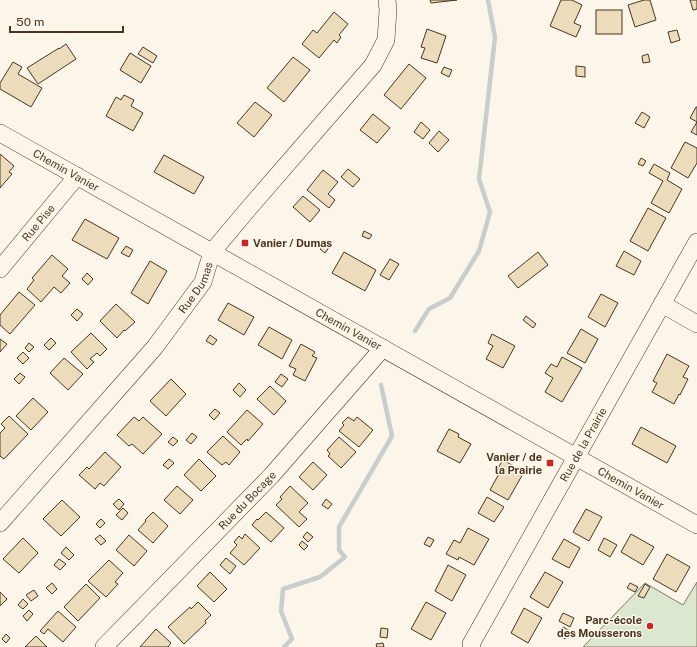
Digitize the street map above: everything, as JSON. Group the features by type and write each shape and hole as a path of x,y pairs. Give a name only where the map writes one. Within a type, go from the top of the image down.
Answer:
{"street":[{"name":"Rue Dumas","path":"0,523 155,347 203,282 212,252 373,65 386,40 388,10 386,0"},
{"name":"Chemin Vanier","path":"0,133 697,525"},
{"name":"Rue Pise","path":"0,269 77,176"},
{"name":"Rue de la Prairie","path":"472,647 471,644 697,242"},
{"path":"662,304 697,324"},
{"name":"Rue du Bocage","path":"104,647 271,476 383,348"}],"green space":[{"name":"Parc-école des Mousserons","path":"697,582 697,647 583,647 645,583 683,605"}],"building":[{"path":"430,0 457,0 431,3"},
{"path":"561,0 572,0 582,5 574,23 581,26 576,37 550,26"},
{"path":"644,0 650,0 656,20 635,27 628,5"},
{"path":"690,0 697,0 697,9 693,10"},
{"path":"596,10 622,10 622,34 596,34"},
{"path":"334,12 348,24 339,35 341,37 337,43 334,40 319,58 302,44 313,30 317,33"},
{"path":"427,29 446,36 437,63 421,58 425,48 421,47"},
{"path":"677,30 680,40 671,43 668,32"},
{"path":"66,44 76,59 38,84 27,68"},
{"path":"143,47 157,56 153,63 138,54"},
{"path":"130,53 151,66 141,83 120,70"},
{"path":"648,54 650,62 643,63 642,56"},
{"path":"293,57 310,70 284,102 267,88"},
{"path":"13,62 22,67 18,74 42,88 31,107 0,89 0,83"},
{"path":"409,64 426,78 401,109 384,95"},
{"path":"576,66 585,67 585,77 576,76"},
{"path":"444,67 452,70 449,77 441,73"},
{"path":"124,95 134,100 131,106 143,113 133,131 106,116 116,97 121,100"},
{"path":"255,102 272,115 254,137 237,123"},
{"path":"697,107 697,122 690,118"},
{"path":"642,112 650,117 644,128 635,123"},
{"path":"373,114 390,128 377,143 360,130"},
{"path":"421,122 430,130 423,139 414,132"},
{"path":"697,122 697,135 691,132"},
{"path":"439,131 449,140 438,152 429,143"},
{"path":"685,142 697,148 697,163 688,178 671,168"},
{"path":"0,154 14,166 9,172 12,174 0,188"},
{"path":"164,155 204,177 194,194 154,172"},
{"path":"641,158 646,161 643,166 638,164"},
{"path":"654,164 670,173 667,180 682,189 669,213 651,203 663,181 649,173"},
{"path":"348,169 360,179 353,187 341,177"},
{"path":"323,170 338,182 328,194 335,200 329,208 307,190"},
{"path":"303,196 320,210 310,222 293,207"},
{"path":"648,208 666,218 648,251 630,241"},
{"path":"85,219 119,238 107,259 72,240"},
{"path":"364,231 372,235 369,239 362,236"},
{"path":"325,243 330,246 325,253 320,249"},
{"path":"126,246 133,250 129,257 121,253"},
{"path":"624,251 641,261 634,275 616,266"},
{"path":"344,252 376,270 365,291 332,273"},
{"path":"538,252 548,265 518,288 508,276"},
{"path":"52,255 68,269 62,276 70,283 61,293 54,287 41,302 27,289 34,280 32,278"},
{"path":"390,259 399,264 389,280 380,275"},
{"path":"150,261 167,271 148,304 131,293"},
{"path":"87,273 93,279 88,285 82,279"},
{"path":"19,292 35,305 10,334 0,325 0,315"},
{"path":"601,294 618,303 605,327 588,317"},
{"path":"228,303 254,317 244,335 218,320"},
{"path":"116,304 135,322 125,331 124,330 117,338 100,321"},
{"path":"77,309 83,314 77,321 71,315"},
{"path":"526,316 536,324 533,328 523,320"},
{"path":"269,327 292,340 282,359 258,345"},
{"path":"581,329 598,339 585,363 567,353"},
{"path":"91,333 107,349 100,356 97,353 90,359 94,362 87,369 71,352"},
{"path":"492,334 515,346 503,368 486,359 493,346 488,343"},
{"path":"210,335 217,340 213,345 206,341"},
{"path":"51,338 56,343 49,350 44,345"},
{"path":"0,339 7,344 0,352"},
{"path":"29,343 34,347 29,352 25,348"},
{"path":"301,344 315,352 312,356 317,358 305,381 293,375 296,369 289,366"},
{"path":"23,352 29,358 23,364 17,358"},
{"path":"667,354 689,366 683,377 688,379 674,404 652,392 657,383 653,381"},
{"path":"562,357 582,368 562,402 545,392 553,378 545,373 551,364 557,367"},
{"path":"64,358 83,374 68,390 50,373"},
{"path":"20,373 25,377 19,384 14,379"},
{"path":"281,374 288,379 282,387 275,382"},
{"path":"171,379 186,394 166,416 150,401"},
{"path":"239,383 246,390 240,397 233,390"},
{"path":"270,386 286,401 274,415 257,399"},
{"path":"33,398 48,412 31,430 16,416"},
{"path":"215,409 220,413 214,420 209,415"},
{"path":"247,410 263,424 248,441 247,439 241,445 227,432"},
{"path":"9,416 28,434 4,459 0,456 0,433 5,428 1,424"},
{"path":"134,417 139,421 143,417 162,434 143,454 132,444 129,446 117,435"},
{"path":"348,417 354,421 357,417 373,430 359,447 339,431 344,425 342,423"},
{"path":"641,427 676,446 667,463 632,444"},
{"path":"449,429 459,434 458,437 471,444 460,463 437,451"},
{"path":"192,433 197,437 191,444 186,440"},
{"path":"223,436 240,452 229,465 226,462 222,465 207,452"},
{"path":"173,437 178,441 173,446 168,442"},
{"path":"339,437 356,452 341,468 328,456 330,454 327,450"},
{"path":"105,452 121,467 104,486 100,483 95,489 79,475 87,467 89,469"},
{"path":"169,459 174,463 168,469 163,465"},
{"path":"199,459 216,476 201,491 184,475"},
{"path":"503,460 524,472 508,500 490,490 501,470 498,468"},
{"path":"313,462 327,475 313,490 299,477"},
{"path":"177,486 193,500 180,514 164,500"},
{"path":"290,486 308,503 299,512 307,519 299,527 276,505 282,499 280,497"},
{"path":"487,497 504,507 494,522 478,513"},
{"path":"119,499 124,504 119,510 113,504"},
{"path":"326,499 332,504 328,509 322,505"},
{"path":"62,500 80,517 61,536 43,519"},
{"path":"123,508 128,513 122,520 116,515"},
{"path":"586,509 602,517 589,541 573,532"},
{"path":"153,512 168,526 153,543 138,530"},
{"path":"266,512 284,528 271,542 252,525"},
{"path":"101,519 105,523 100,528 96,524"},
{"path":"468,528 489,539 474,565 459,557 458,560 446,554 454,540 460,543"},
{"path":"307,532 313,537 308,542 303,537"},
{"path":"245,534 260,548 244,565 230,553 237,545 234,542 239,536 242,539"},
{"path":"631,534 654,547 643,565 621,552"},
{"path":"100,535 106,541 101,545 95,539"},
{"path":"129,535 147,551 134,566 116,550"},
{"path":"428,537 434,540 430,547 424,544"},
{"path":"23,538 38,553 19,573 3,559"},
{"path":"604,538 617,545 610,557 598,550"},
{"path":"564,539 580,548 569,568 552,559"},
{"path":"302,541 308,546 304,550 299,545"},
{"path":"66,547 74,555 69,560 61,553"},
{"path":"667,554 690,567 676,592 653,579"},
{"path":"226,558 236,566 230,574 220,565"},
{"path":"59,559 66,564 60,570 54,565"},
{"path":"109,560 123,573 115,582 118,584 106,597 88,581"},
{"path":"448,565 466,575 452,601 435,591"},
{"path":"210,572 227,589 214,602 197,586"},
{"path":"545,572 563,582 548,608 530,597"},
{"path":"52,583 57,589 52,594 46,588"},
{"path":"630,583 638,587 635,592 627,588"},
{"path":"86,584 100,598 78,621 64,607"},
{"path":"645,584 650,587 644,598 638,596"},
{"path":"34,590 38,596 31,601 26,595"},
{"path":"0,592 7,599 0,606"},
{"path":"23,599 28,604 23,609 18,605"},
{"path":"198,602 211,615 205,621 206,623 184,644 168,627 190,607 191,609"},
{"path":"426,602 446,613 431,640 411,629"},
{"path":"524,608 542,618 528,643 511,633"},
{"path":"29,610 33,614 27,621 23,616"},
{"path":"58,611 76,627 63,642 48,629 44,634 40,631"},
{"path":"563,613 574,618 570,627 559,621"},
{"path":"563,627 570,631 565,639 558,635"},
{"path":"381,628 388,629 387,638 380,637"},
{"path":"156,629 171,643 168,647 140,647"},
{"path":"6,634 10,638 6,643 2,639"},
{"path":"36,636 47,647 25,647"},
{"path":"383,643 384,647 377,647 376,644"}],"waterway":[{"path":"415,331 429,309 450,298 479,251 490,212 479,179 495,37 488,0"},
{"path":"284,647 292,639 281,611 283,589 320,577 345,557 339,550 339,527 392,436 381,385"}],"place":[{"name":"Vanier / Dumas","path":"245,243"},
{"name":"Vanier / de la Prairie","path":"550,463"},
{"name":"Parc-école des Mousserons","path":"650,626"}]}
